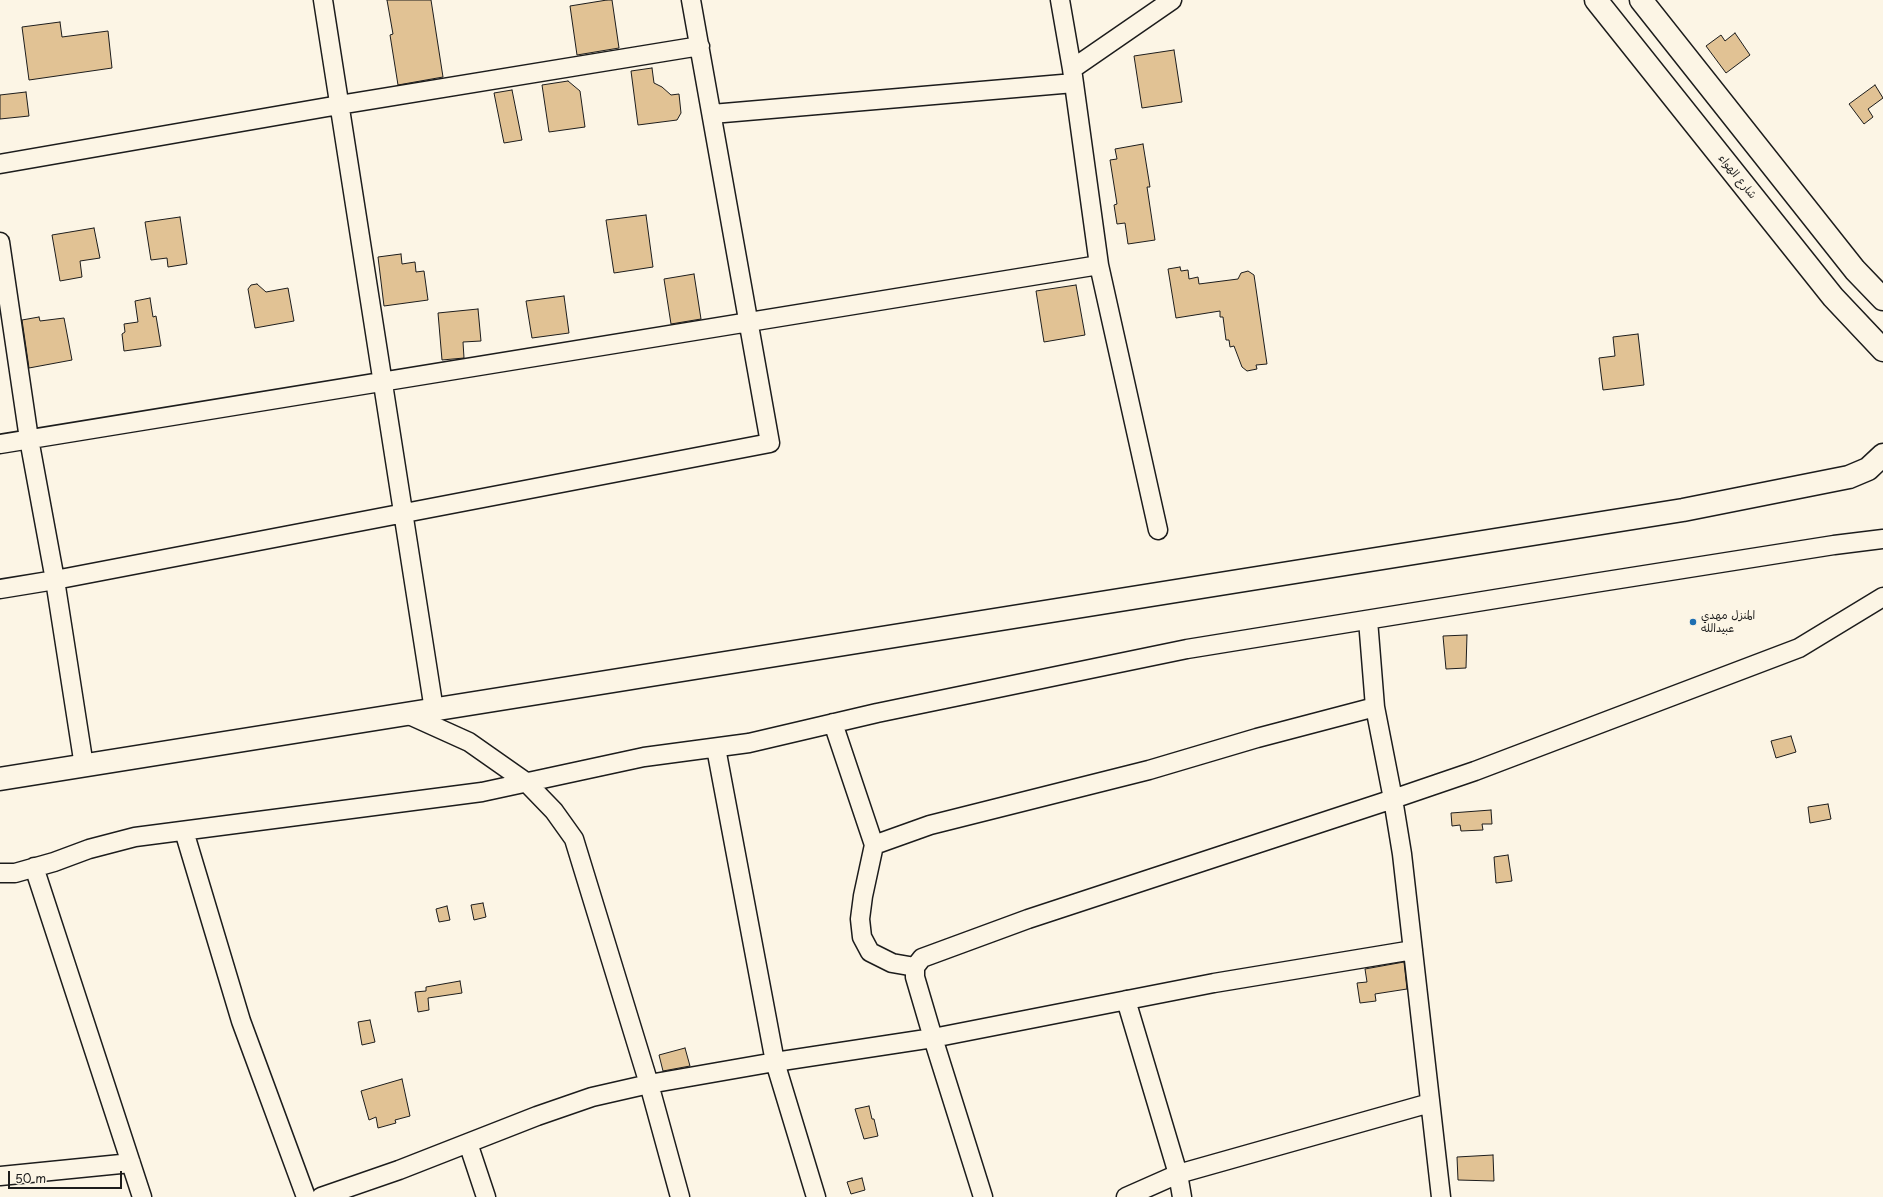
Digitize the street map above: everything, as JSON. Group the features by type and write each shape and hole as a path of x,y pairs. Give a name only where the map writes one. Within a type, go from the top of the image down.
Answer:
{"street":[{"path":"323,0 434,710"},
{"path":"0,589 55,580 770,443 691,0"},
{"path":"1060,0 1073,76 1099,265 1158,530"},
{"path":"712,114 1073,76 1172,0"},
{"name":"شارع الهواء","path":"1596,0 1833,297 1883,350"},
{"path":"1640,0 1855,270 1883,299"},
{"path":"0,164 340,105 700,46"},
{"path":"0,242 29,439 55,580 84,766"},
{"path":"0,444 1099,265"},
{"path":"0,779 1683,510 1849,477 1868,469 1883,455"},
{"path":"0,873 15,873 89,848 135,837 482,792 644,757 749,743 833,723 1027,681 1187,649 1803,550 1883,539"},
{"path":"984,1197 914,978 914,967 922,958 1028,919 1475,771 1799,648 1883,598"},
{"path":"1368,620 1375,707 1402,854 1441,1197"},
{"path":"874,845 930,825 1149,770 1256,738 1375,707"},
{"path":"407,714 469,742 526,782 554,812 574,839 649,1084 680,1197"},
{"path":"833,723 874,845 863,896 860,919 862,937 870,952 892,963 914,967"},
{"path":"716,748 775,1062 816,1197"},
{"path":"184,831 240,1021 306,1197"},
{"path":"34,867 142,1197"},
{"path":"321,1197 399,1170 537,1116 578,1102 649,1084 775,1062 933,1038 1214,983 1413,950"},
{"path":"1126,1000 1178,1174 1182,1197"},
{"path":"1126,1197 1178,1174 1430,1103"},
{"path":"468,1143 486,1197"},
{"path":"0,1176 131,1163"}],"building":[{"path":"387,0 431,0 443,77 398,85 390,35 393,34"},
{"path":"612,0 619,48 577,55 570,6"},
{"path":"60,22 62,37 108,31 112,68 29,80 22,27"},
{"path":"1735,33 1750,55 1726,73 1706,46 1721,35 1725,41"},
{"path":"1174,50 1182,102 1142,108 1134,56"},
{"path":"652,68 654,83 662,87 671,95 679,94 681,113 677,120 638,125 631,71"},
{"path":"568,81 580,91 585,127 549,132 542,85"},
{"path":"1875,85 1883,98 1868,109 1873,117 1864,124 1849,104"},
{"path":"512,90 522,140 504,143 494,93"},
{"path":"26,92 29,116 0,119 0,95"},
{"path":"1143,144 1150,187 1147,187 1155,240 1128,244 1125,223 1117,224 1114,205 1117,204 1110,160 1117,159 1115,149"},
{"path":"646,215 653,267 614,273 606,220"},
{"path":"180,217 187,264 168,267 167,258 151,260 145,222"},
{"path":"94,228 100,258 80,261 82,277 60,281 52,235"},
{"path":"401,254 402,264 415,262 416,272 424,271 428,300 384,306 378,257"},
{"path":"1180,267 1181,271 1188,270 1189,279 1198,277 1199,284 1238,279 1241,273 1248,271 1254,275 1267,364 1256,365 1257,369 1247,371 1242,367 1234,346 1230,347 1229,340 1226,340 1223,317 1220,317 1220,311 1176,318 1168,269"},
{"path":"694,274 701,319 671,324 664,279"},
{"path":"257,284 266,292 288,288 294,321 255,328 248,289 251,285"},
{"path":"1076,285 1085,335 1044,342 1036,291"},
{"path":"564,296 569,333 532,338 526,301"},
{"path":"150,298 153,317 156,316 161,346 124,351 122,334 125,332 124,324 138,322 135,301"},
{"path":"478,309 481,341 463,342 464,358 442,360 438,313"},
{"path":"39,317 40,321 64,318 72,360 29,368 22,320"},
{"path":"1638,334 1644,385 1603,390 1599,358 1615,356 1613,337"},
{"path":"1467,635 1466,668 1446,669 1443,636"},
{"path":"1791,736 1796,752 1776,758 1771,741"},
{"path":"1828,804 1831,819 1810,823 1808,807"},
{"path":"1491,810 1492,824 1482,824 1483,830 1461,831 1460,825 1452,826 1451,813"},
{"path":"1508,855 1512,881 1496,883 1494,857"},
{"path":"483,903 486,917 474,920 471,905"},
{"path":"447,906 450,920 439,922 436,909"},
{"path":"1404,962 1407,989 1375,994 1376,1001 1360,1003 1357,983 1367,982 1365,969"},
{"path":"460,981 462,993 428,998 429,1010 418,1012 415,992 426,991 426,987"},
{"path":"370,1020 375,1042 362,1045 358,1022"},
{"path":"685,1048 690,1066 663,1071 659,1055"},
{"path":"402,1079 410,1116 395,1120 396,1123 378,1128 376,1117 369,1120 361,1091"},
{"path":"869,1106 878,1136 864,1139 855,1109"},
{"path":"1493,1155 1494,1181 1458,1180 1457,1157"},
{"path":"862,1178 865,1190 851,1194 847,1182"}],"place":[{"name":"المنزل مهدي عبيدالله","path":"1693,622"}]}
